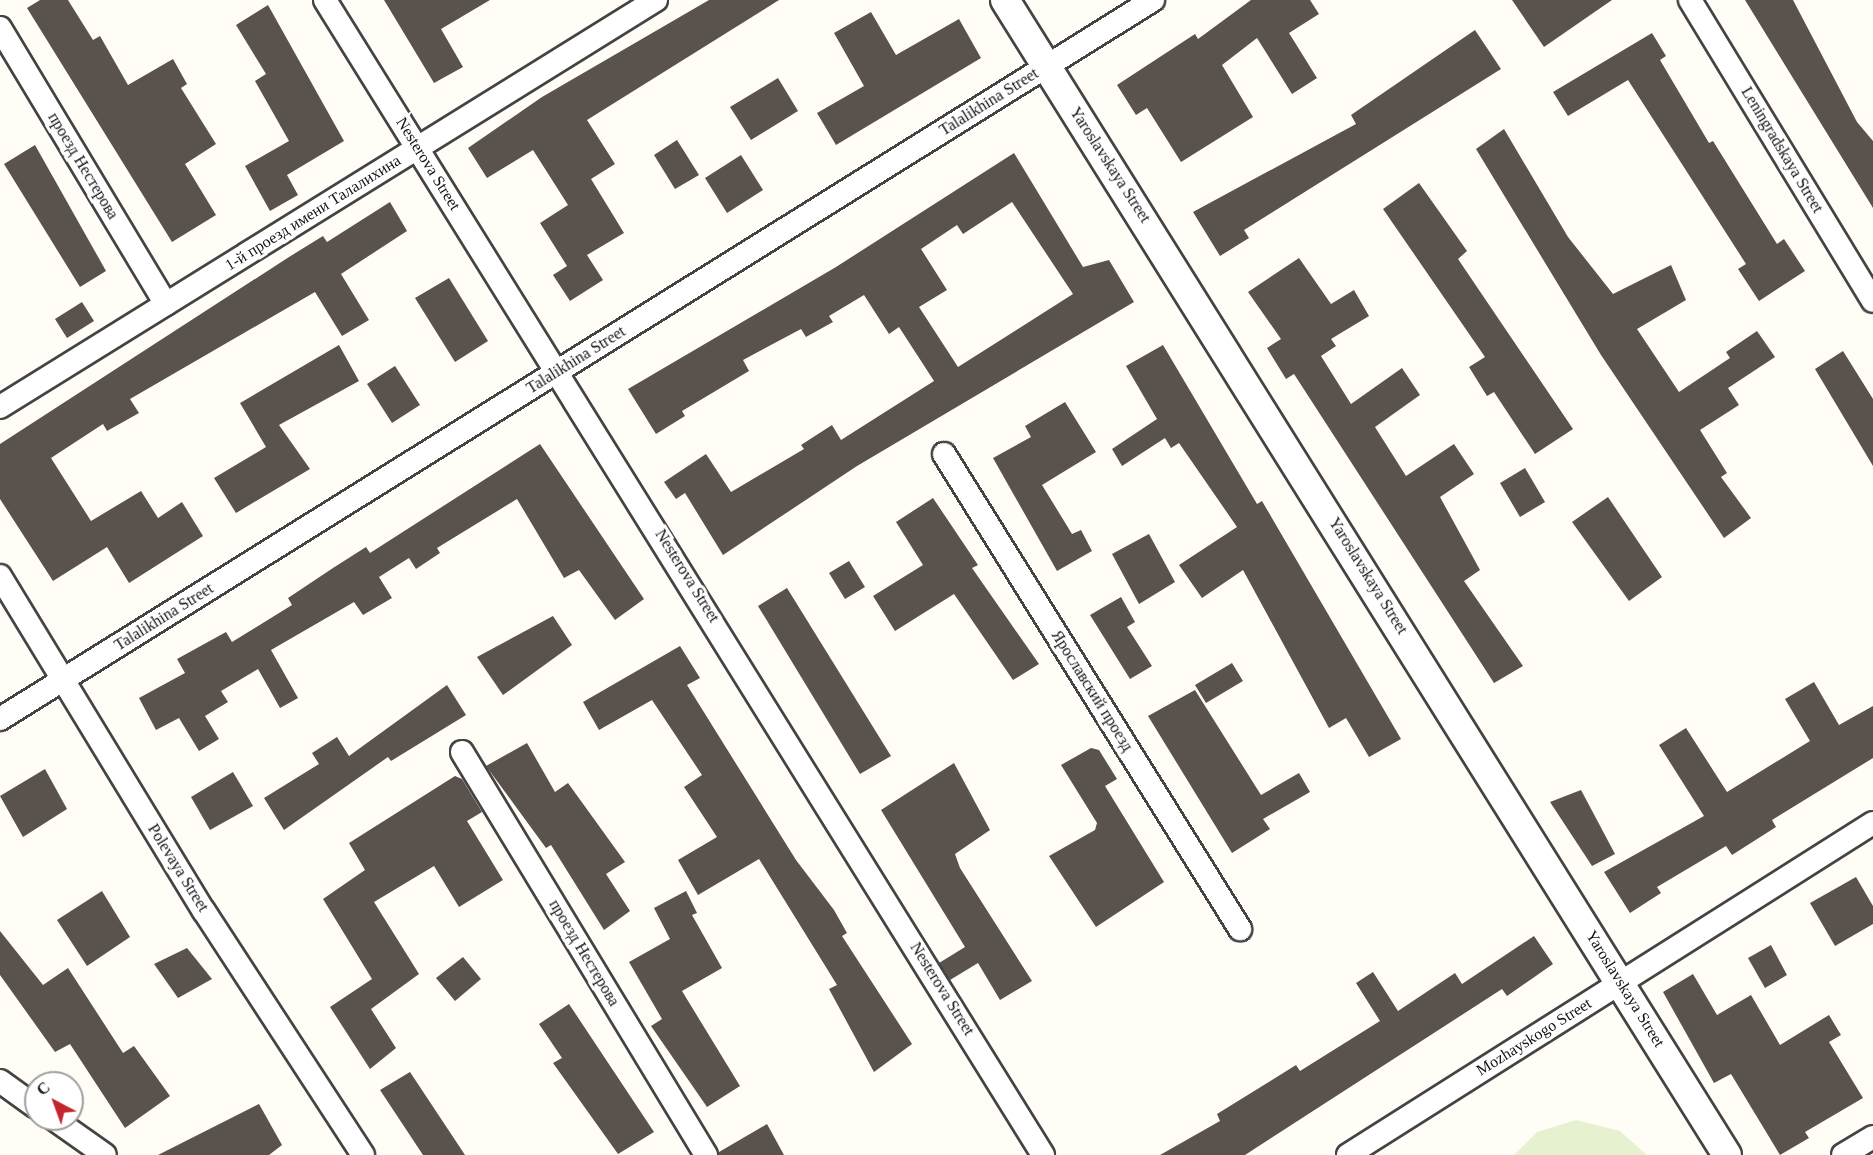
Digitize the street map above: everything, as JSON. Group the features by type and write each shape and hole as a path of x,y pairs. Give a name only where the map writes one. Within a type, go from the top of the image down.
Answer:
{"street":[{"name":"Nesterova Street","path":"325,0 559,370 1043,1155"},
{"name":"1-й проезд имени Талалихина","path":"0,407 656,0"},
{"name":"Yaroslavskaya Street","path":"1005,0 1727,1155"},
{"name":"Talalikhina Street","path":"0,719 1152,0"},
{"name":"Leningradskaya Street","path":"1690,0 1873,301"},
{"name":"проезд Нестерова","path":"0,28 165,304"},
{"name":"Ярославский проезд","path":"944,454 1240,929"},
{"name":"Polevaya Street","path":"0,576 62,681 363,1155"},
{"name":"проезд Нестерова","path":"462,752 706,1155"},
{"name":"Mozhayskogo Street","path":"1348,1155 1873,823"},
{"path":"0,1081 24,1098"},
{"path":"71,1131 105,1155"},
{"path":"1843,1155 1873,1137"}],"green space":[{"path":"1576,1120 1620,1131 1647,1155 1514,1155 1537,1132"}],"building":[{"path":"40,0 68,0 93,40 100,36 128,85 173,59 187,84 181,88 216,144 185,164 216,215 172,242 27,8"},
{"path":"384,0 490,0 441,29 463,67 434,83"},
{"path":"709,0 779,0 587,120 615,164 591,179 624,233 587,255 603,280 570,301 553,275 567,266 540,223 568,205 533,150 487,178 468,148 542,97"},
{"path":"1251,0 1310,0 1319,14 1289,33 1317,78 1292,94 1257,38 1222,65 1253,117 1181,162 1147,108 1136,115 1117,85 1195,34 1198,39"},
{"path":"1512,0 1612,0 1544,47"},
{"path":"1745,0 1793,0 1857,122 1873,141 1873,208"},
{"path":"268,5 344,141 287,175 298,195 270,211 245,166 289,141 255,81 266,74 236,25"},
{"path":"871,12 896,55 959,19 981,58 836,145 817,113 864,86 834,33"},
{"path":"1475,30 1501,69 1244,230 1249,238 1220,256 1193,212 1356,124 1351,115"},
{"path":"1652,33 1666,56 1660,60 1709,143 1713,141 1777,244 1784,239 1805,271 1759,301 1738,269 1746,264 1628,80 1568,116 1553,92"},
{"path":"778,78 798,111 751,140 730,107"},
{"path":"1504,129 1568,237 1613,294 1671,265 1686,300 1637,329 1679,392 1730,358 1726,352 1757,331 1775,357 1728,388 1739,405 1700,430 1727,473 1721,477 1751,518 1724,538 1601,355 1476,149"},
{"path":"677,140 699,175 675,189 654,155"},
{"path":"35,145 106,271 80,287 4,164"},
{"path":"1014,153 1083,267 1109,260 1134,302 857,466 723,555 685,493 676,499 664,482 706,454 731,492 804,449 801,445 832,425 841,440 934,381 899,327 889,334 864,295 829,316 833,322 806,337 801,329 743,360 749,371 682,411 685,416 656,434 628,389 836,267","holes":["1012,202 1073,294 958,367 919,307 947,290 921,249 957,225 963,234"]},
{"path":"741,155 763,190 727,213 705,178"},
{"path":"1419,183 1467,251 1458,259 1573,429 1535,454 1494,392 1487,396 1469,367 1485,357 1383,209"},
{"path":"390,202 407,231 341,274 369,320 342,336 315,292 130,399 139,413 107,431 103,424 51,458 91,521 141,491 158,518 182,502 203,536 129,583 107,547 53,581 0,499 0,444 289,257 323,236 327,242"},
{"path":"1299,258 1331,304 1354,290 1369,316 1331,339 1336,346 1321,356 1351,404 1402,368 1420,395 1375,427 1406,476 1454,444 1474,474 1440,497 1480,570 1464,581 1523,666 1494,683 1294,374 1286,379 1267,348 1281,339 1248,292"},
{"path":"449,278 488,341 455,362 415,298"},
{"path":"82,302 94,321 67,338 55,319"},
{"path":"339,345 359,381 279,425 310,469 236,513 214,478 266,447 240,403"},
{"path":"1163,345 1257,504 1262,501 1401,739 1369,757 1346,718 1329,728 1243,570 1202,598 1179,565 1237,527 1179,443 1171,448 1165,438 1122,466 1112,449 1157,419 1126,366"},
{"path":"1843,351 1873,399 1873,466 1815,369"},
{"path":"395,366 420,405 392,423 367,384"},
{"path":"1065,402 1096,452 1042,485 1072,534 1081,530 1092,551 1057,571 993,458 1031,437 1025,426"},
{"path":"540,444 644,599 615,620 579,570 564,578 517,499 437,548 440,553 416,569 409,558 379,577 392,598 363,615 354,602 271,650 298,698 280,708 258,669 221,691 228,702 205,716 219,739 199,751 179,718 156,730 139,698 185,673 177,659 226,632 232,642 292,605 288,598 333,568 366,547 370,553"},
{"path":"1525,468 1545,502 1520,517 1500,483"},
{"path":"1608,497 1662,577 1629,601 1572,522"},
{"path":"933,498 978,565 972,568 1039,664 1013,680 954,594 895,631 873,596 923,565 896,522"},
{"path":"1149,534 1175,582 1139,604 1112,554"},
{"path":"849,561 865,587 845,599 829,573"},
{"path":"787,588 891,756 860,774 758,606"},
{"path":"1121,597 1135,622 1127,627 1152,666 1130,679 1090,615"},
{"path":"553,616 572,645 503,695 477,657"},
{"path":"680,646 700,678 687,685 796,860 834,910 847,933 842,936 912,1044 874,1072 829,989 837,985 759,859 698,895 678,860 717,837 684,787 702,775 652,700 599,730 583,702"},
{"path":"1232,663 1243,681 1206,703 1195,685"},
{"path":"1814,682 1839,725 1873,706 1873,758 1772,820 1776,827 1732,855 1726,846 1657,887 1661,893 1630,913 1604,872 1704,816 1659,745 1686,728 1727,792 1810,741 1785,699"},
{"path":"447,685 466,715 391,761 388,757 284,830 264,798 319,764 312,753 337,737 349,756"},
{"path":"1195,690 1261,795 1299,773 1310,792 1263,819 1270,829 1232,853 1148,716"},
{"path":"527,743 555,792 568,783 625,862 606,874 630,911 604,930 551,845 546,848 486,766"},
{"path":"1091,748 1099,750 1117,779 1105,786 1164,882 1096,927 1049,856 1095,830 1097,823 1061,765"},
{"path":"954,763 990,830 955,854 960,868 1032,981 1000,1000 978,963 950,980 939,963 965,947 881,810"},
{"path":"45,769 67,809 23,837 0,796"},
{"path":"233,772 253,806 210,830 191,797"},
{"path":"455,776 462,779 482,812 467,821 503,880 459,907 434,866 374,902 419,974 371,1009 396,1048 370,1069 330,1007 372,979 323,899 365,870 349,843"},
{"path":"1581,790 1615,854 1592,866 1550,802"},
{"path":"1856,877 1873,906 1873,924 1835,946 1810,903"},
{"path":"102,891 130,937 87,966 57,920"},
{"path":"686,891 697,913 692,915 722,968 682,991 740,1086 707,1107 651,1026 662,1019 629,962 670,939 654,908"},
{"path":"0,931 43,985 68,968 123,1053 134,1046 170,1096 125,1128 70,1044 55,1052 0,975"},
{"path":"1534,936 1553,964 1507,996 1502,989 1245,1155 1160,1155 1220,1121 1217,1114 1296,1065 1300,1071 1380,1021 1356,983 1373,972 1398,1011 1455,973 1462,984"},
{"path":"1771,945 1787,975 1765,988 1748,958"},
{"path":"187,948 212,979 178,998 154,964"},
{"path":"463,957 481,979 455,1001 436,978"},
{"path":"1693,974 1717,1015 1751,995 1780,1045 1829,1015 1841,1035 1829,1042 1863,1098 1805,1132 1809,1138 1780,1155 1731,1074 1714,1083 1663,992"},
{"path":"569,1004 654,1132 618,1154 553,1063 562,1058 539,1024"},
{"path":"410,1072 465,1155 423,1155 380,1090"},
{"path":"259,1104 282,1145 269,1155 158,1155"},
{"path":"767,1124 784,1155 719,1155 719,1152"}]}
